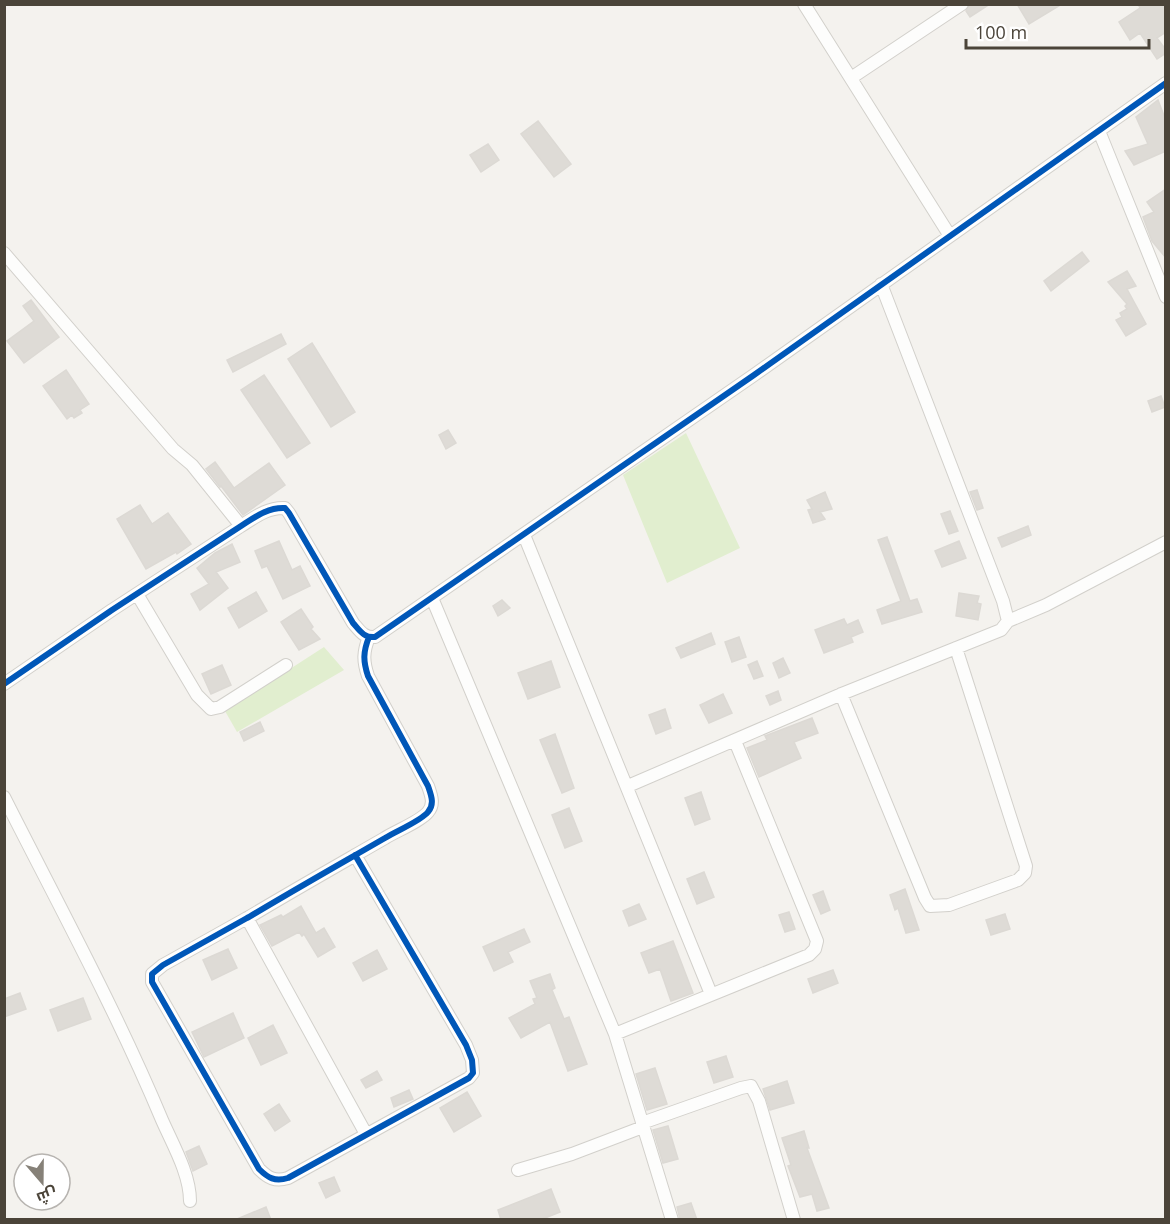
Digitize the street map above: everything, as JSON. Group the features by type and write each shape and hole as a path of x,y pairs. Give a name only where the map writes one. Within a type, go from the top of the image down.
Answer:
{"street":[{"path":"804,4 950,236"},
{"path":"852,78 962,4"},
{"path":"355,855 466,1045 473,1065 473,1073 469,1078 288,1178 282,1180 268,1178 259,1169 152,982 152,974 156,969 247,918 355,855 426,815 432,803 431,795 368,676 363,652 369,638 386,630 524,535 1166,83"},
{"path":"1099,131 1166,297"},
{"path":"4,253 173,449 192,465 241,526"},
{"path":"881,284 1003,601 1008,621"},
{"path":"4,684 258,515 276,508 285,508 294,520 353,623 363,635 369,638"},
{"path":"524,535 711,994"},
{"path":"628,786 841,694 1001,630 1008,621 1046,605 1166,542"},
{"path":"137,594 197,695 211,708 220,707 286,665"},
{"path":"432,598 615,1034 672,1220"},
{"path":"841,694 899,838 930,906 949,905 1018,880 1025,873 1026,866 956,648"},
{"path":"615,1034 808,954 815,949 817,941 735,741"},
{"path":"4,797 148,1087 189,1185 190,1201"},
{"path":"247,918 366,1134"},
{"path":"518,1170 572,1154 643,1125 751,1086 759,1101 794,1220"}],"green space":[{"path":"686,433 740,548 667,583 623,475"},
{"path":"324,647 344,670 237,732 225,711"}],"building":[{"path":"970,4 990,4 970,17 966,11"},
{"path":"1017,4 1062,4 1029,24"},
{"path":"1138,4 1166,4 1166,32 1157,38 1166,53 1157,59 1140,33 1130,40 1119,22 1140,8"},
{"path":"1158,100 1166,121 1166,151 1134,165 1125,151 1148,144 1136,117"},
{"path":"538,121 571,164 554,177 521,134"},
{"path":"488,144 499,160 481,172 470,155"},
{"path":"1166,189 1166,258 1152,241 1143,217 1154,212 1147,202"},
{"path":"1082,252 1089,261 1051,291 1044,281"},
{"path":"1127,271 1136,286 1127,289 1146,324 1126,336 1116,320 1122,317 1120,313 1127,309 1125,306 1127,304 1108,282"},
{"path":"31,300 59,337 24,363 7,341 34,321 23,306"},
{"path":"281,334 286,344 233,372 227,360"},
{"path":"312,343 355,412 331,427 288,359"},
{"path":"66,370 89,404 80,410 82,413 74,418 72,415 67,419 43,386"},
{"path":"264,375 310,443 287,458 241,390"},
{"path":"1161,396 1165,407 1152,412 1148,401"},
{"path":"448,430 456,443 446,449 439,435"},
{"path":"215,462 234,488 269,463 285,485 243,515 206,469"},
{"path":"977,490 983,508 977,510 970,492"},
{"path":"825,492 832,509 820,512 825,519 813,523 808,510 812,509 807,500"},
{"path":"140,505 152,524 168,513 191,544 177,554 176,552 146,569 117,519"},
{"path":"950,511 958,531 949,534 941,514"},
{"path":"1028,526 1031,535 1002,547 998,538"},
{"path":"887,537 910,601 917,599 922,612 882,624 877,610 901,601 878,540"},
{"path":"279,541 292,570 300,566 310,586 283,599 267,566 262,568 255,551"},
{"path":"959,541 966,558 942,567 935,551"},
{"path":"232,544 240,562 216,572 228,588 200,610 191,594 209,584 197,568 215,553"},
{"path":"256,592 267,611 239,628 228,608"},
{"path":"959,593 979,596 977,603 981,604 978,620 956,616"},
{"path":"502,600 510,608 498,616 493,606"},
{"path":"301,609 313,627 311,629 320,639 299,650 281,622"},
{"path":"844,619 847,625 858,620 863,632 851,637 853,642 824,653 815,630"},
{"path":"711,633 715,644 681,658 676,648"},
{"path":"739,637 746,657 732,662 725,642"},
{"path":"783,658 790,673 779,678 773,663"},
{"path":"551,661 560,687 528,699 518,673"},
{"path":"757,661 763,676 754,679 748,665"},
{"path":"222,665 231,685 211,694 202,674"},
{"path":"778,691 781,700 770,705 766,696"},
{"path":"723,694 732,713 709,723 700,705"},
{"path":"665,709 671,728 656,734 649,715"},
{"path":"812,718 818,733 794,742 801,758 759,777 747,748 767,740 765,736"},
{"path":"260,722 264,731 244,741 240,732"},
{"path":"555,734 574,788 562,793 540,740"},
{"path":"701,792 710,819 695,825 685,798"},
{"path":"569,808 582,841 565,848 552,815"},
{"path":"704,872 714,897 697,904 687,879"},
{"path":"905,889 919,930 906,933 898,908 895,910 890,895"},
{"path":"823,891 830,910 821,914 813,895"},
{"path":"639,904 646,919 629,926 623,911"},
{"path":"301,906 316,933 324,928 335,947 318,957 304,934 302,936 299,932 272,946 260,925 281,915 283,917"},
{"path":"789,912 795,929 785,932 779,915"},
{"path":"1005,914 1010,929 991,935 986,920"},
{"path":"524,929 530,942 508,952 513,962 494,971 483,947"},
{"path":"673,941 693,993 671,1001 660,969 649,973 641,953"},
{"path":"228,949 237,968 212,980 203,960"},
{"path":"377,950 387,969 363,981 353,963"},
{"path":"833,970 838,983 813,993 808,979"},
{"path":"550,974 555,988 552,990 564,1019 569,1017 587,1064 568,1071 550,1022 521,1038 509,1018 535,1004 533,999 537,998 530,981"},
{"path":"20,993 26,1009 4,1017 4,999"},
{"path":"83,998 91,1019 58,1031 50,1010"},
{"path":"233,1013 244,1038 204,1057 192,1032"},
{"path":"273,1025 287,1053 261,1065 248,1038"},
{"path":"726,1056 733,1077 714,1083 707,1062"},
{"path":"655,1068 667,1104 647,1110 636,1074"},
{"path":"377,1071 382,1080 366,1088 361,1080"},
{"path":"787,1081 794,1103 770,1110 763,1089"},
{"path":"409,1090 413,1099 394,1107 391,1098"},
{"path":"467,1092 481,1116 454,1132 440,1108"},
{"path":"279,1104 290,1121 275,1131 264,1114"},
{"path":"668,1126 678,1159 663,1163 653,1130"},
{"path":"804,1131 809,1148 807,1148 829,1208 817,1211 812,1194 800,1197 788,1166 791,1165 782,1138"},
{"path":"199,1146 207,1164 193,1171 186,1152"},
{"path":"334,1177 340,1191 326,1198 319,1183"},
{"path":"551,1189 560,1212 540,1220 501,1220 498,1210"},
{"path":"691,1203 697,1220 680,1220 677,1207"},
{"path":"266,1207 271,1220 237,1220 237,1219"}],"cycle path":[{"path":"4,684 251,519 279,508 285,508 289,513 353,623 365,635 375,637 754,375 1166,83"},
{"path":"355,855 466,1045 472,1060 473,1073 469,1078 288,1178 275,1179 259,1169 152,982 152,974 163,965 249,917 334,867 351,858 368,848 385,838 390,835 414,822 430,809 432,799 428,786 368,676 364,656 369,637"}]}
